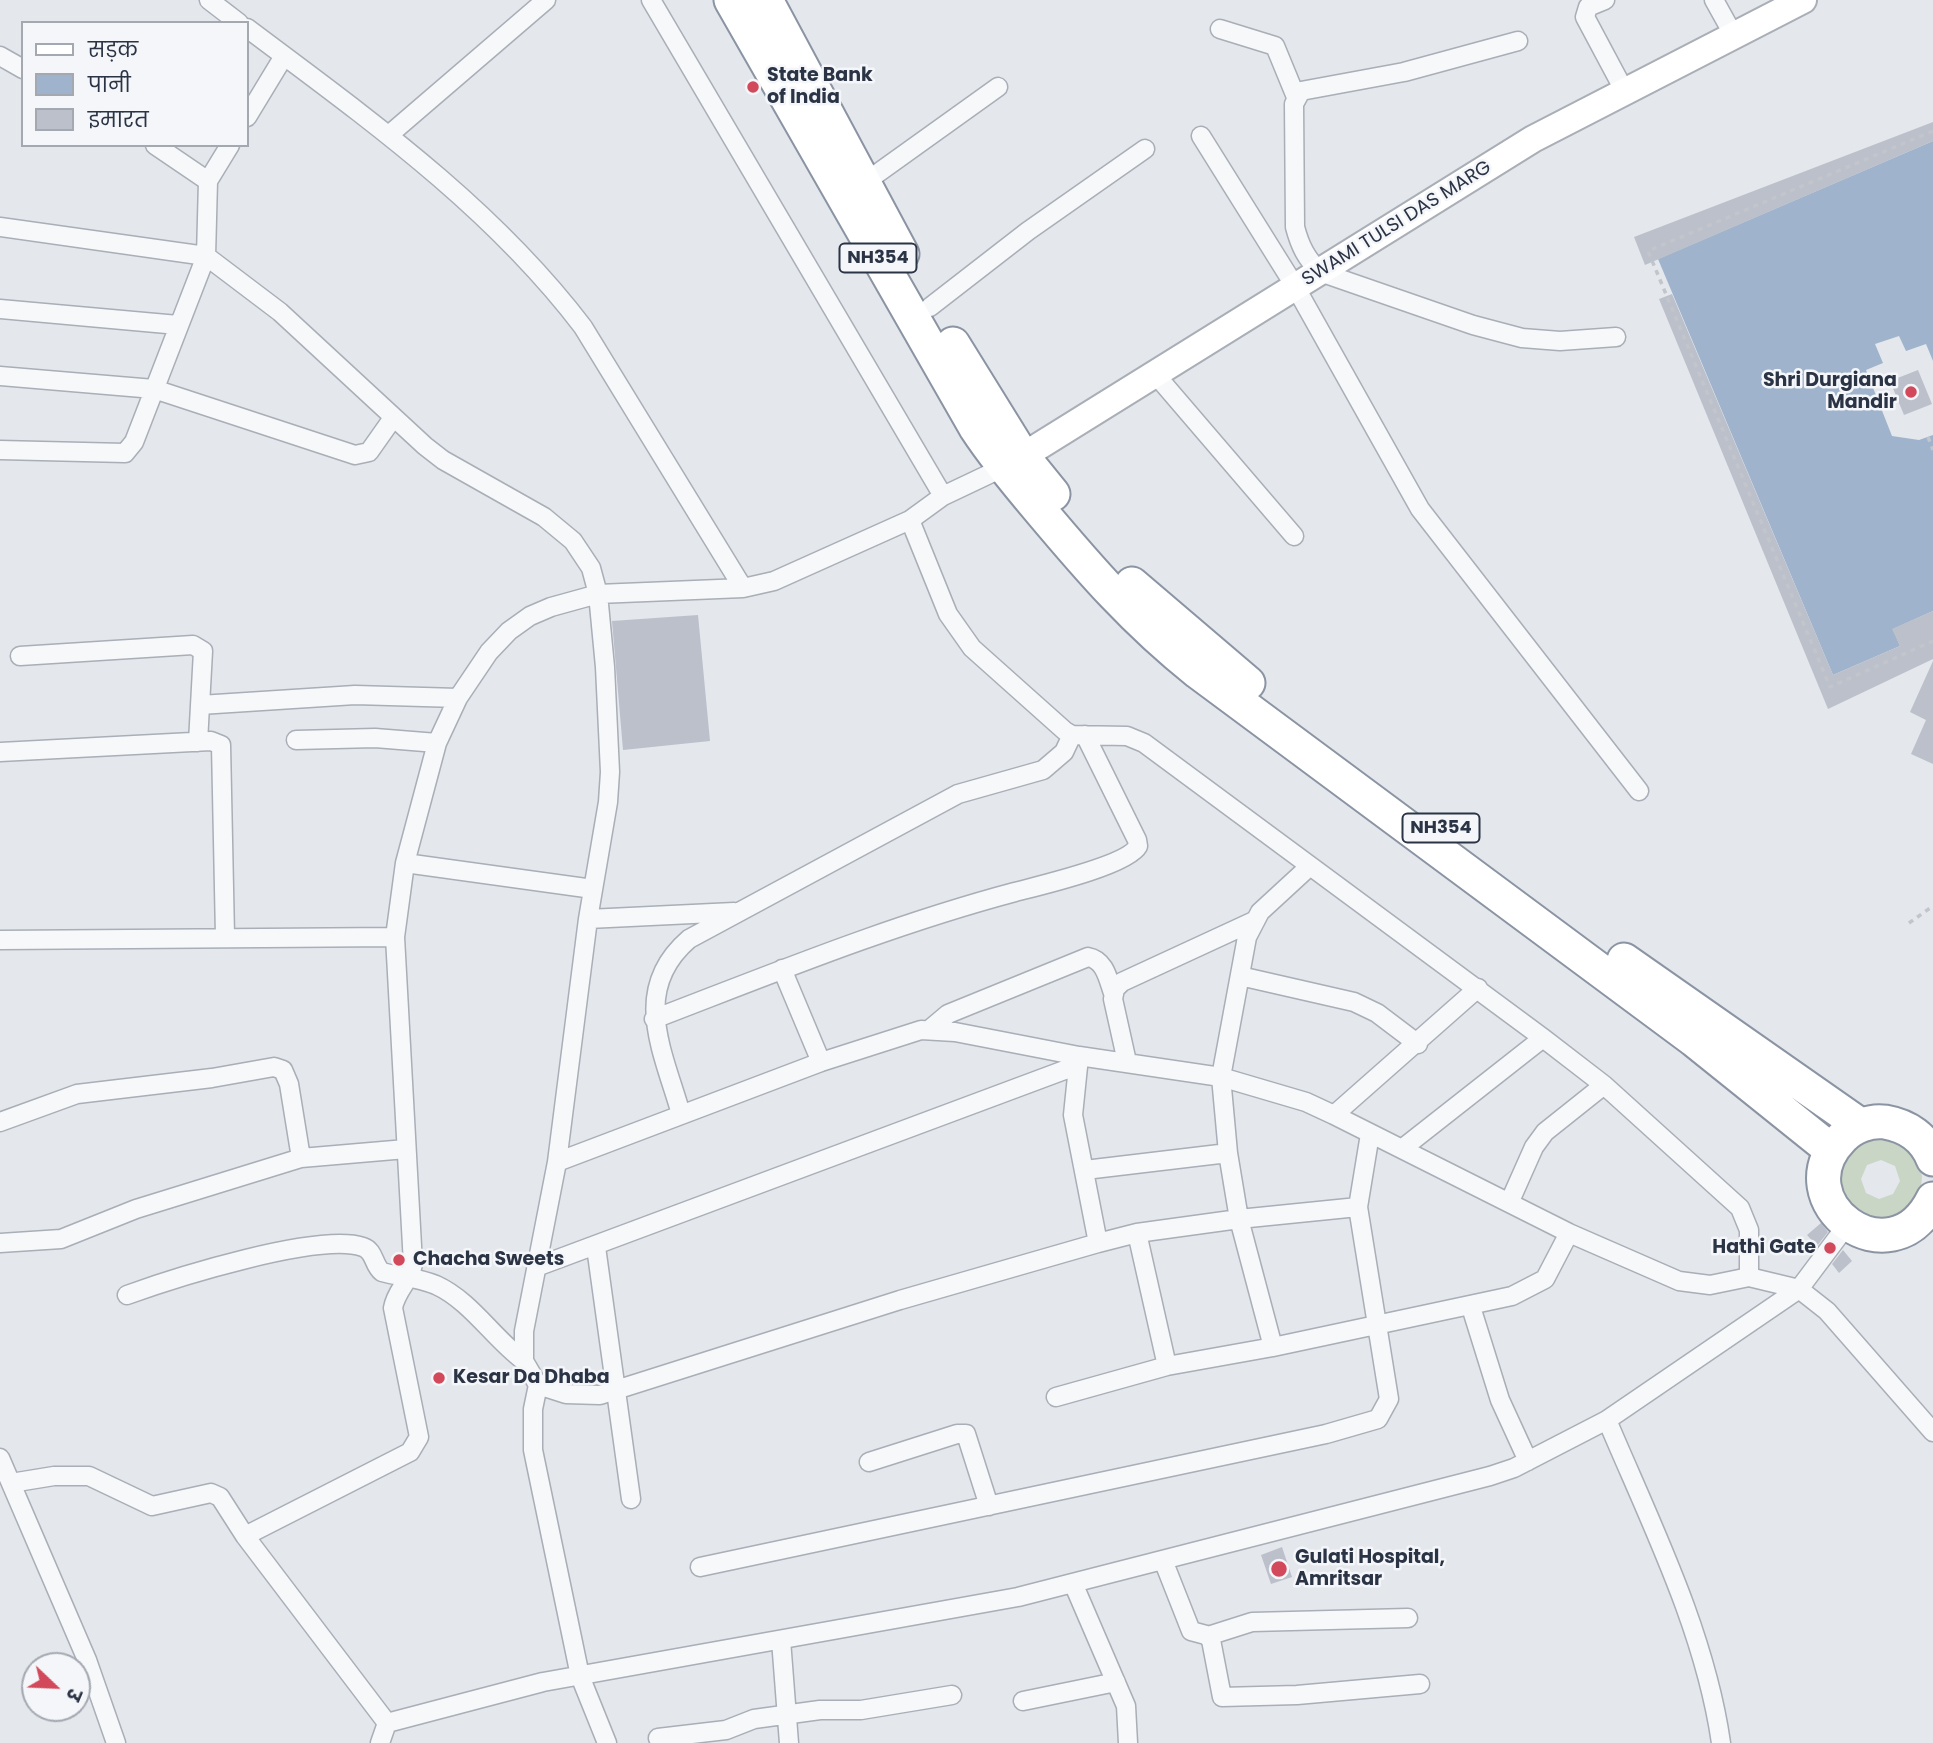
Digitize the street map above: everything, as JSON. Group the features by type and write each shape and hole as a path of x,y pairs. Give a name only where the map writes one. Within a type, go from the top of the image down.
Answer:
{"highway":[{"name":"NH354","path":"732,0 976,428 1116,568 1158,609 1256,689 1469,849 1860,1125"},
{"name":"NH354","path":"766,0 1013,463 1085,567 1162,643 1494,894 1703,1047 1831,1150"},
{"path":"1931,1210 1910,1227 1889,1235 1874,1235 1847,1225 1827,1199 1825,1166 1831,1150 1843,1135 1860,1125 1880,1121 1899,1125 1916,1134 1933,1159"}],"street":[{"path":"209,0 236,21"},
{"path":"390,134 527,6 546,0"},
{"path":"651,0 943,496"},
{"path":"1605,0 1588,7 1585,17 1625,92"},
{"path":"1714,0 1734,36"},
{"name":"SWAMI TULSI DAS MARG","path":"1013,463 1533,139 1803,0"},
{"path":"248,29 390,134 497,231 555,290 583,327 743,588"},
{"path":"1220,29 1275,46 1296,97 1295,227 1306,258 1320,272 1473,325 1522,338 1560,341 1616,337"},
{"path":"1296,97 1301,91 1314,86 1404,72 1518,41"},
{"path":"0,56 21,67"},
{"path":"248,115 284,56"},
{"path":"864,183 998,87"},
{"path":"1201,136 1296,288 1420,509 1639,791"},
{"path":"158,147 208,181"},
{"path":"0,450 111,455 125,453 134,442 206,256 208,181 229,147"},
{"path":"930,307 1028,231 1145,149"},
{"path":"0,227 206,256 280,312 393,418 443,460 544,517 573,541 591,568 598,594 605,667 610,772 556,1162 539,1266 524,1331 524,1361 530,1376 538,1385 580,1396 615,1391 900,1300 1137,1233 1239,1219 1358,1208"},
{"path":"0,309 178,325"},
{"path":"1156,375 1294,536"},
{"path":"0,376 154,389 355,455 369,452 393,418"},
{"path":"245,1536 410,1452 419,1437 393,1308 398,1288 411,1275 413,1264 395,937 405,863 437,743 458,698 489,652 509,631 551,607 598,594 743,588 774,581 909,520 943,496 1013,463"},
{"path":"909,520 948,614 959,633 1053,723 1079,735 1127,736 1144,743 1478,988 1604,1085 1740,1208 1749,1230 1749,1277"},
{"path":"20,656 193,645 203,651 198,742"},
{"path":"200,705 355,695 458,698"},
{"path":"681,1114 654,1019 654,998 660,975 672,953 689,939 958,794 1043,770 1079,735"},
{"path":"654,1019 849,943 950,909 1083,873 1136,850 1136,840 1079,735"},
{"path":"296,740 397,738 437,743"},
{"path":"0,752 217,743 223,748 225,936"},
{"path":"405,863 593,889"},
{"path":"1114,993 1122,982 1254,921 1310,866"},
{"path":"588,919 741,912"},
{"path":"1254,921 1240,975 1221,1077 1228,1153 1239,1219 1273,1347"},
{"path":"0,940 225,936 395,937"},
{"path":"929,1030 948,1014 1088,957 1098,960 1114,993 1127,1062"},
{"path":"782,970 821,1062"},
{"path":"1240,975 1354,1002 1377,1013 1418,1044"},
{"path":"1334,1115 1418,1044 1478,988"},
{"path":"556,1162 821,1062 929,1030 954,1032 1079,1060 1127,1062 1221,1077 1306,1102 1510,1201 1569,1233 1679,1281 1710,1285 1749,1277 1799,1289 1827,1311 1933,1432"},
{"path":"1403,1148 1544,1038"},
{"path":"539,1266 596,1247 1079,1060"},
{"path":"1079,1060 1073,1115 1098,1243"},
{"path":"0,1122 77,1094 212,1078 274,1067 283,1070 289,1084 301,1158"},
{"path":"1510,1201 1534,1147 1545,1132 1604,1085"},
{"path":"700,1567 1326,1434 1378,1419 1389,1399 1358,1208 1370,1134"},
{"path":"0,1243 61,1239 136,1209 301,1158 406,1149"},
{"path":"1085,1170 1228,1153"},
{"path":"387,1723 580,1676 1018,1597 1490,1476 1528,1461 1607,1420 1799,1289 1847,1225"},
{"path":"1137,1233 1167,1366"},
{"path":"1056,1397 1167,1366 1471,1307 1536,1286 1555,1263 1569,1233"},
{"path":"127,1295 180,1276 314,1246 360,1246 368,1249 382,1272 411,1275 451,1293 505,1347 524,1361"},
{"path":"596,1247 631,1499"},
{"path":"1471,1307 1500,1399 1528,1461"},
{"path":"538,1385 533,1409 533,1450 580,1676 607,1743"},
{"path":"1607,1420 1682,1601 1705,1668 1721,1743"},
{"path":"869,1462 957,1434 966,1434 989,1506"},
{"path":"0,1458 87,1660 116,1743"},
{"path":"11,1483 54,1476 89,1476 152,1506 211,1493 220,1497 245,1536 387,1723"},
{"path":"1163,1560 1191,1631 1208,1636 1252,1622 1408,1618"},
{"path":"1073,1583 1128,1714 1128,1743"},
{"path":"1208,1636 1222,1697 1297,1695 1420,1684"},
{"path":"781,1640 789,1743"},
{"path":"1023,1701 1116,1682"},
{"path":"658,1738 726,1730 754,1719 820,1710 861,1710 953,1695"},
{"path":"380,1743 387,1723"}],"path":[{"path":"1933,131 1648,251 1830,687 1933,641"},
{"path":"1928,437 1933,450"},
{"path":"1909,923 1933,906"}],"green space":[{"path":"1886,1137 1907,1147 1920,1165 1921,1188 1910,1209 1890,1221 1856,1215 1837,1186 1846,1156 1857,1145","holes":["1881,1160 1895,1166 1900,1181 1893,1194 1879,1199 1866,1193 1861,1179 1867,1165"]}],"water":[{"path":"1933,141 1933,361 1926,344 1906,351 1899,336 1875,344 1883,363 1866,370 1892,436 1919,440 1933,435 1933,611 1893,629 1900,646 1833,675 1658,259"}],"building":[{"path":"1933,122 1933,141 1645,265 1634,237"},
{"path":"1672,294 1833,675 1900,646 1892,629 1933,611 1933,659 1828,709 1659,299"},
{"name":"Shri Durgiana Mandir","path":"1918,370 1932,404 1904,415 1890,381"},
{"path":"698,615 710,741 623,750 612,621"},
{"path":"1933,661 1933,764 1911,754 1926,720 1910,712"},
{"path":"1821,1223 1828,1232 1817,1246 1807,1235"},
{"path":"1843,1250 1852,1261 1839,1273 1832,1264"},
{"path":"1282,1547 1292,1577 1271,1584 1261,1555"}],"place":[{"name":"State Bank of India","path":"753,87"},
{"name":"Shri Durgiana Mandir","path":"1911,392"},
{"name":"Hathi Gate","path":"1830,1248"},
{"name":"Chacha Sweets","path":"399,1260"},
{"name":"Kesar Da Dhaba","path":"439,1378"},
{"name":"Gulati Hospital, Amritsar","path":"1279,1569"}]}
